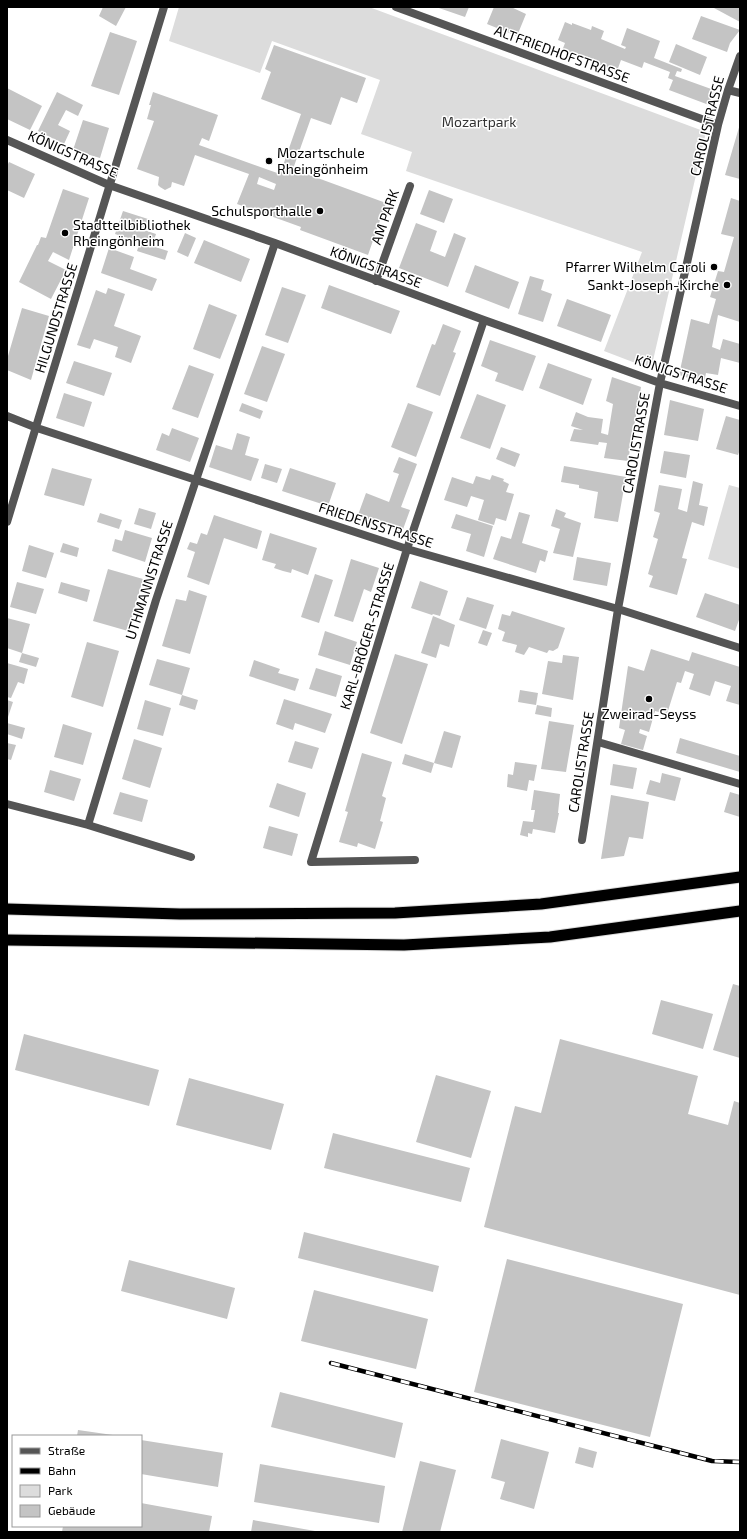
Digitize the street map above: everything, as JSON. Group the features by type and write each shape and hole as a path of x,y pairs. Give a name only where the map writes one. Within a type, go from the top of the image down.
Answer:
{"highway":[{"path":"7,909 180,914 395,913 541,904 740,877"},
{"path":"7,940 404,945 550,937 740,911"}],"street":[{"name":"HILGUNDSTRASSE","path":"7,522 164,7"},
{"name":"ALTFRIEDHOFSTRASSE","path":"396,7 718,125"},
{"name":"CAROLISTRASSE","path":"582,840 618,609 660,383 718,125 740,56"},
{"path":"728,90 740,93"},
{"name":"KÖNIGSTRASSE","path":"7,140 109,185 275,243 660,383 740,406"},
{"name":"AM PARK","path":"376,280 410,186"},
{"name":"UTHMANNSTRASSE","path":"88,825 156,600 275,243"},
{"name":"KARL-BRÖGER-STRASSE","path":"414,860 311,862 407,549 484,320"},
{"name":"FRIEDENSSTRASSE","path":"7,416 36,428 195,481 407,549 618,609 740,648"},
{"path":"598,742 740,784"},
{"path":"7,804 88,825 192,857"}],"green space":[{"name":"Mozartpark","path":"179,7 369,7 706,132 651,369 604,351 642,252 406,171 412,152 361,134 380,80 272,41 260,73 169,41"},
{"path":"729,485 740,488 740,569 708,559"}],"building":[{"path":"103,7 126,7 116,26 99,16"},
{"path":"436,7 469,7 465,17"},
{"path":"494,7 511,7 526,14 517,36 487,24"},
{"path":"740,7 740,22 714,8"},
{"path":"701,16 740,30 730,43 727,52 692,39"},
{"path":"565,22 591,30 592,26 604,31 601,39 625,49 626,47 621,45 627,28 660,41 654,58 682,69 681,72 677,71 675,76 714,90 709,105 669,90 673,80 668,78 670,72 644,62 642,68 621,60 617,71 562,51 565,43 558,40"},
{"path":"110,32 137,41 119,95 91,86"},
{"path":"676,44 707,57 700,75 669,62"},
{"path":"274,45 366,78 357,103 341,97 331,125 311,118 293,169 386,203 368,255 300,230 301,227 237,204 249,174 195,155 184,186 172,182 171,187 165,190 158,185 159,177 137,169 154,121 147,119 153,92 218,115 209,141 202,138 199,145 280,174 301,114 261,99 271,72 265,69","holes":["259,177 276,184 274,190 257,184"]},
{"path":"7,88 42,106 30,130 7,119"},
{"path":"57,92 83,105 78,116 66,110 58,125 70,131 64,144 38,131"},
{"path":"83,120 109,128 100,158 73,150"},
{"path":"740,124 740,179 725,175"},
{"path":"9,162 35,174 24,198 7,190 7,166"},
{"path":"63,189 89,198 69,260 53,252 48,261 66,270 51,299 19,282 41,237 46,238"},
{"path":"429,190 453,199 444,223 420,214"},
{"path":"731,198 740,201 740,322 718,315 712,347 720,350 723,339 740,344 740,363 721,358 718,375 706,373 704,383 679,375 691,319 709,324 716,299 710,297 718,271 724,272 734,237 721,234"},
{"path":"123,211 148,219 144,230 156,234 152,246 168,251 165,260 137,251 140,242 115,234"},
{"path":"416,223 437,231 430,251 445,257 454,233 466,238 448,287 399,268"},
{"path":"185,233 196,238 188,257 177,252"},
{"path":"204,240 250,259 241,282 194,263"},
{"path":"109,248 134,257 130,269 157,279 152,291 101,273"},
{"path":"475,265 519,282 509,309 465,292"},
{"path":"530,276 544,280 541,290 552,294 543,322 518,314"},
{"path":"329,285 400,311 391,334 321,308"},
{"path":"282,287 306,295 288,343 265,335"},
{"path":"108,288 125,294 114,326 141,336 131,363 115,357 118,347 94,339 90,349 77,345 96,290 106,294"},
{"path":"567,299 611,315 601,342 557,326"},
{"path":"209,304 237,315 220,359 193,349"},
{"path":"22,308 49,316 31,380 7,370 7,355 8,356"},
{"path":"443,324 461,331 453,352 456,353 440,396 416,387 432,344 435,345"},
{"path":"490,340 536,356 523,391 495,381 498,373 481,366"},
{"path":"262,346 285,354 267,402 244,394"},
{"path":"74,361 112,373 104,396 66,383"},
{"path":"548,363 592,379 583,405 539,388"},
{"path":"189,365 214,374 198,418 172,409"},
{"path":"612,377 641,387 628,461 604,458 607,443 599,442 598,445 570,441 574,429 583,430 571,426 576,412 588,417 603,419 601,433 608,435 613,404 606,401"},
{"path":"64,393 92,402 84,427 56,418"},
{"path":"477,394 506,405 490,449 460,438"},
{"path":"670,400 704,409 698,441 664,435"},
{"path":"242,403 263,411 260,419 239,411"},
{"path":"408,403 433,412 416,457 391,447"},
{"path":"726,416 740,420 740,449 738,455 716,449"},
{"path":"172,428 199,438 190,462 156,450 162,433 169,436"},
{"path":"237,433 250,437 245,455 259,459 251,481 209,467 216,445 232,450"},
{"path":"501,447 520,454 515,467 496,459"},
{"path":"664,451 690,455 686,478 660,473"},
{"path":"399,457 417,464 401,507 410,510 402,532 358,515 366,493 389,502 399,474 393,472"},
{"path":"265,464 282,469 277,483 261,478"},
{"path":"564,466 626,477 618,522 594,518 598,492 579,488 579,485 561,482"},
{"path":"52,468 92,479 84,506 44,495"},
{"path":"290,468 336,483 328,506 282,491"},
{"path":"492,475 504,479 503,481 509,484 506,492 514,494 506,521 496,518 494,525 478,520 484,500 471,496 467,507 444,500 452,477 473,484 476,476 490,480"},
{"path":"693,481 703,484 699,505 708,507 704,526 692,522 682,558 687,559 677,595 649,587 653,576 648,574 658,539 653,537 660,513 654,511 659,485 682,489 678,509 687,512"},
{"path":"139,508 156,513 151,529 134,524"},
{"path":"556,509 566,513 564,517 581,523 573,557 553,553 560,529 551,526"},
{"path":"519,512 530,515 522,543 548,551 545,562 540,560 536,573 493,559 501,536 511,539"},
{"path":"100,513 122,520 119,529 97,522"},
{"path":"456,514 493,526 484,557 466,551 471,534 451,528"},
{"path":"214,515 262,531 257,549 224,538 209,585 187,577 195,552 187,549 190,542 197,544 201,533 207,535"},
{"path":"125,530 152,538 145,562 112,551 115,539 122,541"},
{"path":"270,533 317,548 308,575 292,569 291,573 283,571 274,568 276,564 262,560"},
{"path":"63,543 79,548 77,557 60,552"},
{"path":"29,545 54,553 46,578 22,571"},
{"path":"577,557 611,563 607,586 573,580"},
{"path":"351,559 379,568 371,592 364,589 353,622 334,616"},
{"path":"108,569 143,579 128,631 93,621"},
{"path":"315,574 333,580 319,623 301,617"},
{"path":"420,581 448,591 440,616 411,608"},
{"path":"17,582 44,589 36,614 10,607"},
{"path":"61,582 90,590 87,602 58,593"},
{"path":"189,590 207,596 190,654 162,646 176,599 186,601"},
{"path":"705,593 740,605 740,617 735,631 696,617"},
{"path":"467,597 494,605 486,629 459,620"},
{"path":"512,611 565,628 558,648 553,651 549,650 547,653 529,647 524,655 515,652 517,645 502,641 505,632 498,629 502,614 510,616"},
{"path":"433,616 455,625 449,647 440,644 436,658 421,653"},
{"path":"7,618 30,624 22,653 7,648"},
{"path":"483,630 492,633 487,646 478,643"},
{"path":"325,631 357,642 350,665 318,655"},
{"path":"87,642 119,651 103,707 71,697"},
{"path":"651,649 689,661 692,652 740,667 740,705 726,701 731,686 715,681 710,696 689,689 694,674 685,671 681,683 677,682 667,714 655,711 649,732 640,729 639,733 647,736 643,750 621,744 625,730 619,728 628,666 644,671"},
{"path":"22,653 39,658 36,667 19,662"},
{"path":"395,654 428,664 402,744 370,733"},
{"path":"563,655 579,657 573,700 542,694 548,661 562,663"},
{"path":"157,659 190,668 182,695 149,685"},
{"path":"254,660 280,669 278,673 299,679 295,691 249,676"},
{"path":"7,663 28,669 24,684 18,682 11,698 7,697"},
{"path":"316,668 342,676 336,697 309,689"},
{"path":"520,690 538,693 536,705 518,702"},
{"path":"182,695 198,700 195,710 179,705"},
{"path":"284,699 332,714 325,733 295,723 293,730 276,724"},
{"path":"7,700 13,702 7,720"},
{"path":"145,700 171,708 163,736 137,729"},
{"path":"537,705 552,708 551,717 535,714"},
{"path":"549,721 574,725 566,772 541,769"},
{"path":"7,723 25,728 22,739 7,734"},
{"path":"63,724 92,733 83,765 54,757"},
{"path":"444,731 461,736 452,768 434,763"},
{"path":"680,738 740,756 740,772 676,753"},
{"path":"134,739 162,748 150,788 122,779"},
{"path":"295,741 319,748 312,769 288,762"},
{"path":"7,743 16,745 11,760 7,759"},
{"path":"362,753 392,762 382,796 386,798 380,821 383,822 375,849 358,843 357,847 339,842 348,812 345,811"},
{"path":"405,754 434,763 431,773 402,764"},
{"path":"515,762 537,765 534,781 529,780 527,791 507,787 508,774 513,775"},
{"path":"613,764 637,768 633,789 610,785"},
{"path":"50,770 81,779 74,801 44,792"},
{"path":"662,773 681,778 675,801 646,794 650,780 660,783"},
{"path":"277,783 306,793 299,817 269,807"},
{"path":"534,790 560,794 559,813 555,833 533,829 532,834 528,833 528,837 520,835 523,821 533,822 535,810 531,810"},
{"path":"120,792 148,800 142,822 113,814"},
{"path":"730,792 740,795 740,817 724,812"},
{"path":"611,795 649,802 643,839 629,837 624,856 601,859"},
{"path":"269,826 298,834 292,856 263,848"},
{"path":"733,984 740,986 740,1058 713,1050"},
{"path":"661,1000 713,1014 703,1049 652,1034"},
{"path":"24,1034 159,1070 149,1106 15,1070"},
{"path":"560,1039 698,1076 688,1114 728,1125 734,1101 740,1103 740,1295 484,1227 515,1106 541,1113"},
{"path":"436,1075 491,1091 471,1158 416,1142"},
{"path":"189,1078 284,1104 271,1150 176,1125"},
{"path":"333,1133 470,1168 461,1202 324,1168"},
{"path":"304,1232 439,1266 433,1292 298,1258"},
{"path":"507,1259 683,1304 650,1437 474,1392"},
{"path":"129,1260 235,1288 227,1319 121,1291"},
{"path":"314,1290 428,1319 416,1369 301,1341"},
{"path":"280,1392 403,1423 395,1458 271,1427"},
{"path":"78,1430 113,1435 77,1435"},
{"path":"501,1439 549,1452 534,1509 500,1499 505,1482 491,1478"},
{"path":"142,1440 223,1453 218,1487 142,1474"},
{"path":"579,1447 597,1452 593,1468 575,1463"},
{"path":"420,1461 456,1470 440,1532 402,1532"},
{"path":"260,1464 385,1486 379,1523 254,1502"},
{"path":"142,1503 212,1516 209,1532 62,1532 63,1527 142,1527"},
{"path":"253,1520 315,1531 315,1532 251,1532"}],"railway":[{"path":"331,1363 712,1461 740,1462"}],"place":[{"name":"Mozartschule Rheingönheim","path":"269,161"},
{"name":"Schulsporthalle","path":"320,211"},
{"name":"Stadtteilbibliothek Rheingönheim","path":"65,233"},
{"name":"Pfarrer Wilhelm Caroli","path":"714,267"},
{"name":"Sankt-Joseph-Kirche","path":"727,285"},
{"name":"Zweirad-Seyss","path":"649,699"}]}
